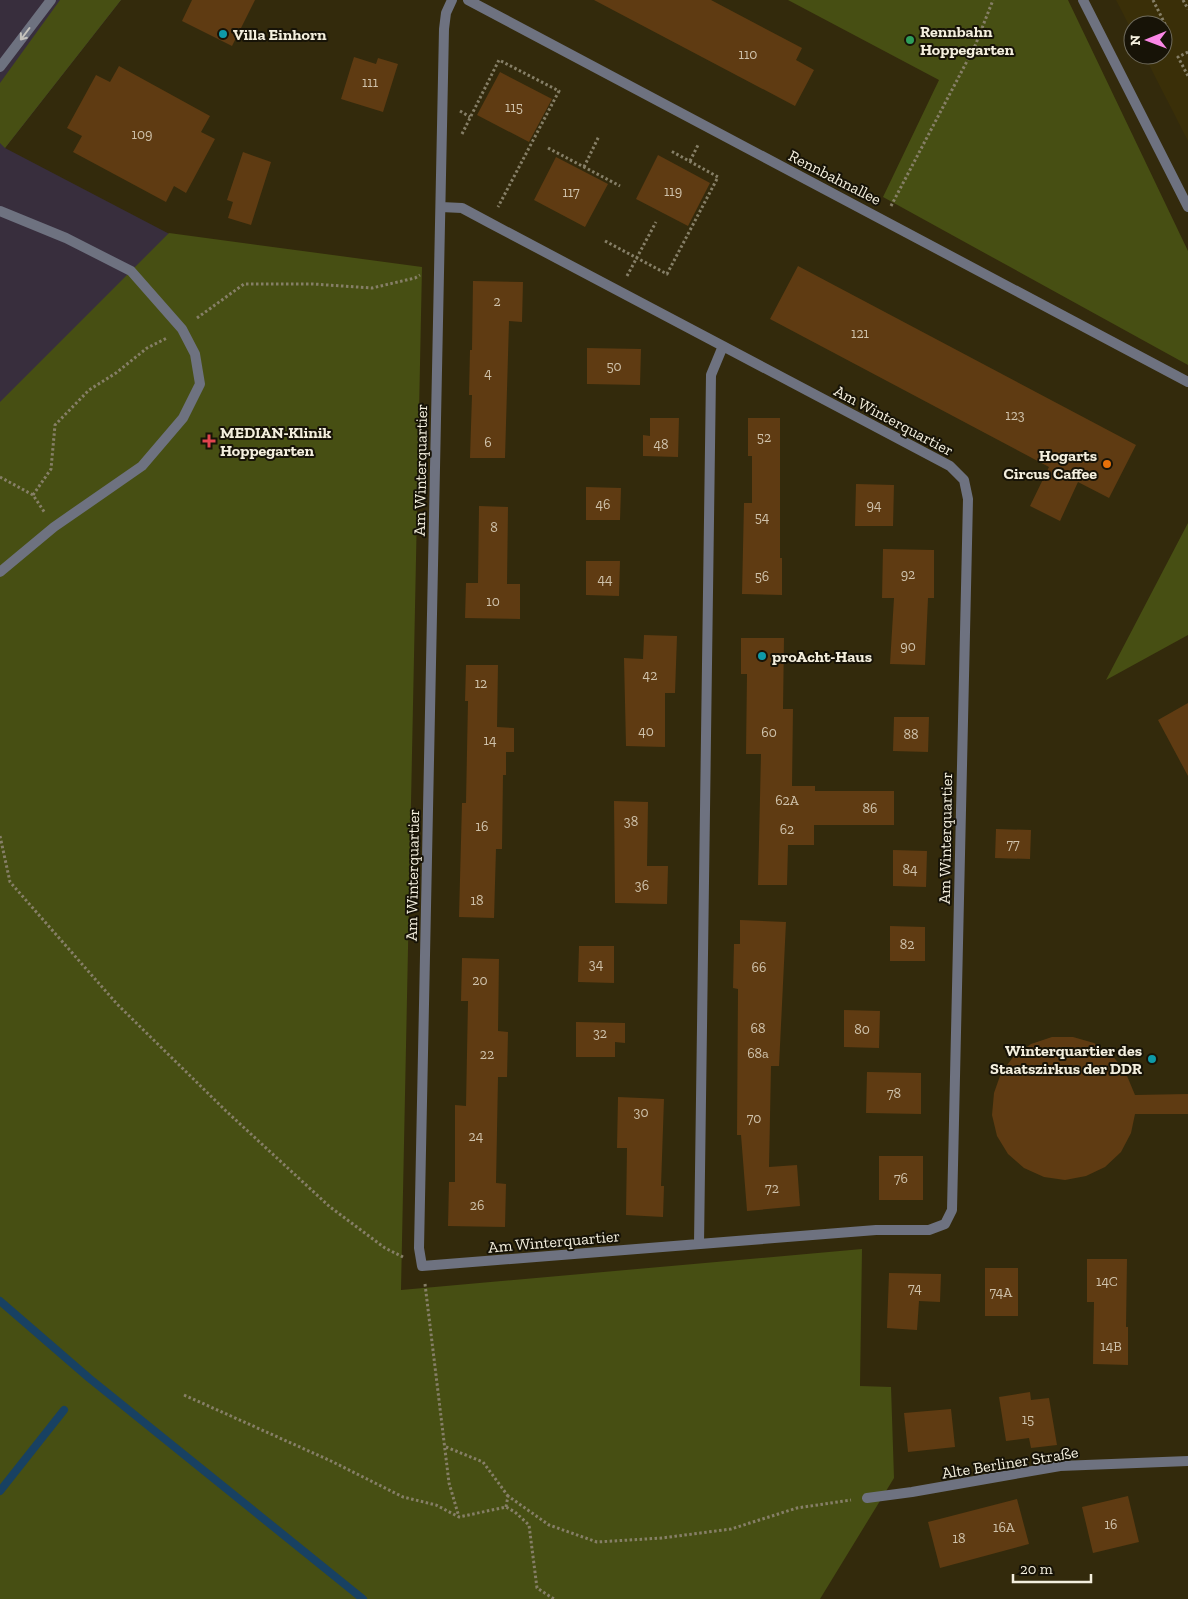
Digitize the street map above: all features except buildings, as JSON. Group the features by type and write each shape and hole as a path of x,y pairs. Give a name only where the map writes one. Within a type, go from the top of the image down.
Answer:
{"street":[{"path":"0,67 51,0"},
{"name":"Am Winterquartier","path":"441,207 462,208 950,466 964,480 968,509 952,1210 944,1224 929,1230 876,1230 422,1266 419,1248 444,28 446,13 452,0"},
{"name":"Rennbahnallee","path":"468,0 1188,382"},
{"path":"1083,0 1188,207"},
{"path":"0,211 66,238 131,271 182,330 195,354 200,384 183,418 142,466 54,527 0,572"},
{"path":"698,1244 711,375 723,346"},
{"name":"Alte Berliner Straße","path":"867,1498 1060,1466 1188,1461"}],"path":[{"path":"884,220 975,46 993,0"},
{"path":"1153,0 1160,15"},
{"path":"1184,0 1188,9"},
{"path":"1188,52 1178,57 1188,76"},
{"path":"442,151 453,151 499,60 559,91 490,223"},
{"path":"584,167 599,136"},
{"path":"690,161 698,145"},
{"path":"548,148 620,186"},
{"path":"606,241 667,274 718,177 671,151"},
{"path":"619,291 656,222"},
{"path":"0,477 33,495 54,527"},
{"path":"0,836 10,882 118,1004 226,1111 330,1207 385,1248 422,1266 449,1483 459,1517"},
{"path":"184,1395 331,1461 403,1497 436,1505 459,1517 506,1508 515,1512 529,1525 537,1588 554,1599"},
{"path":"446,1447 483,1462 508,1496 549,1525 597,1542 662,1538 731,1529 797,1508 867,1498"},
{"path":"506,1508 508,1496"}],"shaded area":[{"name":"MEDIAN-Klinik Hoppegarten","path":"0,0 121,0 5,148 420,365 0,735"},
{"path":"1116,0 1188,0 1188,141 1149,65 1173,65 1173,15 1124,15"}],"green space":[{"path":"60,0 121,0 5,148 0,143 0,83"},
{"path":"788,0 1068,0 1188,251 1188,365 883,197 939,80"},
{"path":"169,233 422,267 401,1290 862,1249 860,1386 891,1387 894,1478 820,1599 0,1599 0,402"},
{"path":"1188,523 1188,635 1106,680"}],"waterway":[{"path":"0,1301 89,1378 363,1599"},
{"path":"0,1491 64,1410"}],"place":[{"name":"Villa Einhorn","path":"223,34"},
{"name":"Rennbahn Hoppegarten","path":"910,40"},
{"name":"MEDIAN-Klinik Hoppegarten","path":"209,441"},
{"name":"Hogarts Circus Caffee","path":"1107,464"},
{"name":"proAcht-Haus","path":"762,656"},
{"name":"Winterquartier des Staatszirkus der DDR","path":"1152,1059"}]}
